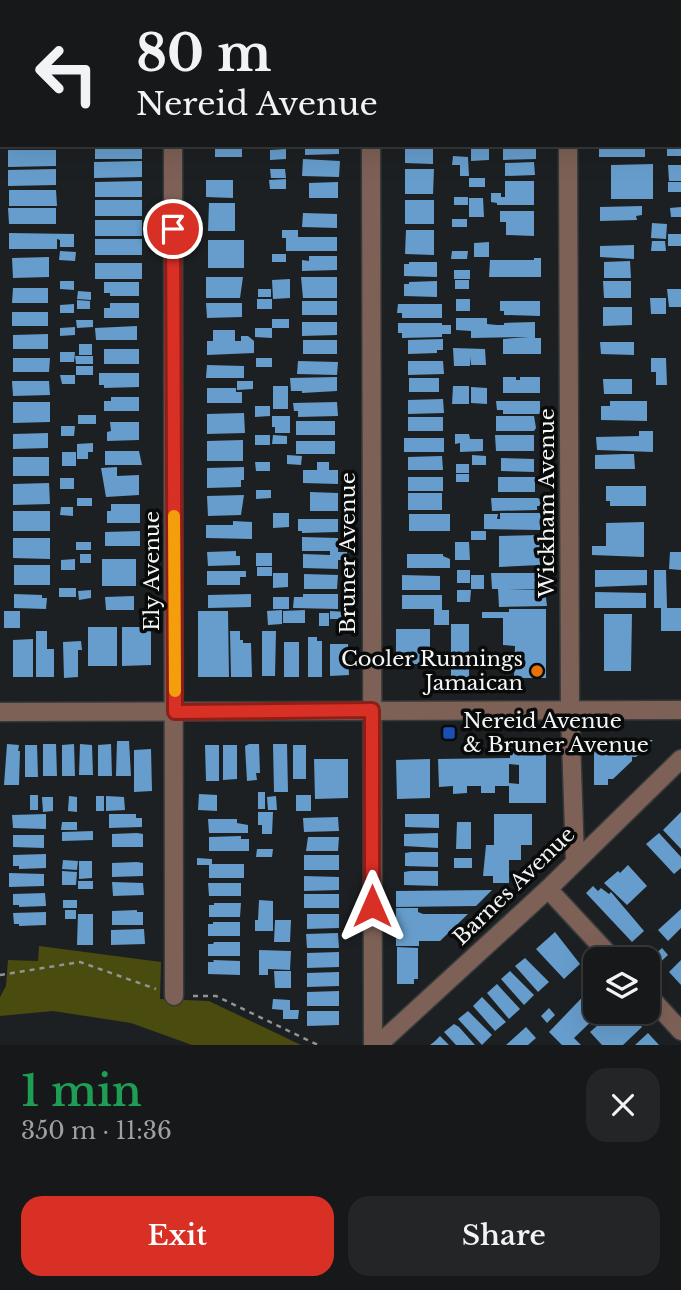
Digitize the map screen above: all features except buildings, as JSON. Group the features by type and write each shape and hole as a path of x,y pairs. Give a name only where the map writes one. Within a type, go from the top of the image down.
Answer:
{"street":[{"name":"Ely Avenue","path":"173,147 174,996"},
{"name":"Bruner Avenue","path":"370,147 375,1045"},
{"name":"Wickham Avenue","path":"568,147 570,710 575,860"},
{"path":"0,712 681,710"},
{"name":"Barnes Avenue","path":"375,1045 548,889 681,759"},
{"path":"548,889 602,947"},
{"path":"660,1008 681,1031"}],"shaded area":[{"path":"39,946 161,962 160,999 209,1001 301,1045 192,1045 131,1023 53,1011 0,1016 0,997 6,986 8,960 38,961"}],"slow traffic":[{"path":"174,516 175,691"}],"place":[{"name":"Cooler Runnings Jamaican","path":"537,671"},
{"name":"Nereid Avenue & Bruner Avenue","path":"449,733"}],"route":[{"path":"173,229 175,712 372,710 372,906"}]}
